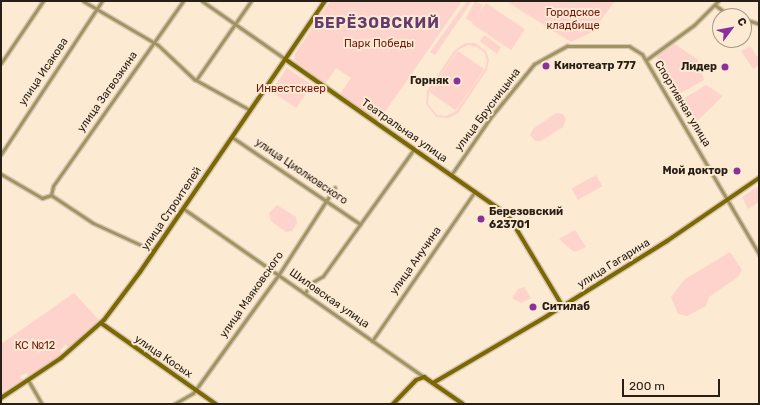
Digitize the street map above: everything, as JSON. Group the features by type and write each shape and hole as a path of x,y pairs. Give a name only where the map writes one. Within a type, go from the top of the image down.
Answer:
{"street":[{"path":"1,63 43,1"},
{"path":"83,1 153,43 196,80 250,110"},
{"name":"улица Исакова","path":"1,154 102,1"},
{"name":"улица Загвозкина","path":"51,195 53,186 183,1"},
{"name":"Театральная улица","path":"202,1 508,215 563,307"},
{"path":"196,80 251,1"},
{"name":"улица Строителей","path":"1,398 69,352 101,323 184,209 325,1"},
{"path":"646,60 694,25 718,1"},
{"path":"715,5 719,8"},
{"name":"улица Брусницына","path":"451,175 490,118 534,64 567,46 623,45 635,48"},
{"name":"Спортивная улица","path":"635,48 646,60 729,199 759,254"},
{"name":"улица Циолковского","path":"232,137 360,224"},
{"path":"305,293 311,283 323,276 414,149"},
{"path":"1,174 42,198 51,195 93,223 154,251"},
{"name":"улица Гагарина","path":"433,383 563,307 759,178"},
{"name":"улица Маяковского","path":"174,404 195,390 279,274 335,187"},
{"name":"улица Анучина","path":"372,341 475,192"},
{"name":"Шиловская улица","path":"184,209 463,404"},
{"name":"улица Косых","path":"101,323 216,404"},
{"path":"393,404 416,380 424,377"},
{"path":"28,380 42,404"}],"green space":[{"name":"Парк Победы","path":"330,1 462,1 378,122 340,94 351,78 336,68 325,84 294,60 295,54"},
{"path":"467,1 472,1 435,55 430,52"},
{"path":"475,1 483,5 474,23 466,19"},
{"name":"Городское кладбище","path":"506,1 615,1 592,32 571,42"},
{"path":"486,3 525,29 511,50 472,24"},
{"path":"484,35 501,47 497,54 480,41"},
{"path":"465,43 475,43 486,51 489,60 487,70 458,113 449,118 436,117 426,104 427,91 454,51","holes":["468,45 477,47 484,52 487,61 485,69 456,111 446,116 437,115 428,104 429,92 458,50"]},
{"path":"675,44 698,60 704,80 679,94 658,64 657,56"},
{"path":"746,48 751,48 759,59 759,65 753,69 741,51"},
{"name":"Горняк","path":"458,51 484,69 456,110 429,92"},
{"name":"Инвестсквер","path":"287,68 312,85 296,108 271,91"},
{"path":"706,85 723,96 697,121 683,99"},
{"path":"556,113 563,114 566,119 563,127 541,141 535,141 530,135 533,129"},
{"path":"596,175 602,186 578,200 572,189"},
{"path":"759,186 759,202 748,209 742,197"},
{"path":"277,205 296,217 297,223 292,231 286,232 271,221 269,213"},
{"path":"575,230 586,247 574,252 559,239"},
{"path":"730,252 742,270 738,277 709,297 706,306 687,316 678,314 671,297 685,279"},
{"path":"524,287 531,298 521,303 512,298 518,289"},
{"name":"КС №12","path":"74,293 99,320 69,348 66,344 60,350 62,355 28,376 26,373 20,376 22,380 1,393 1,344"}],"place":[{"name":"Кинотеатр 777","path":"546,66"},
{"name":"Лидер","path":"725,67"},
{"name":"Горняк","path":"457,81"},
{"name":"Мой доктор","path":"737,171"},
{"name":"Березовский 623701","path":"481,219"},
{"name":"Ситилаб","path":"533,307"}],"district":[{"name":"БЕРЁЗОВСКИЙ","path":"377,24"}]}
